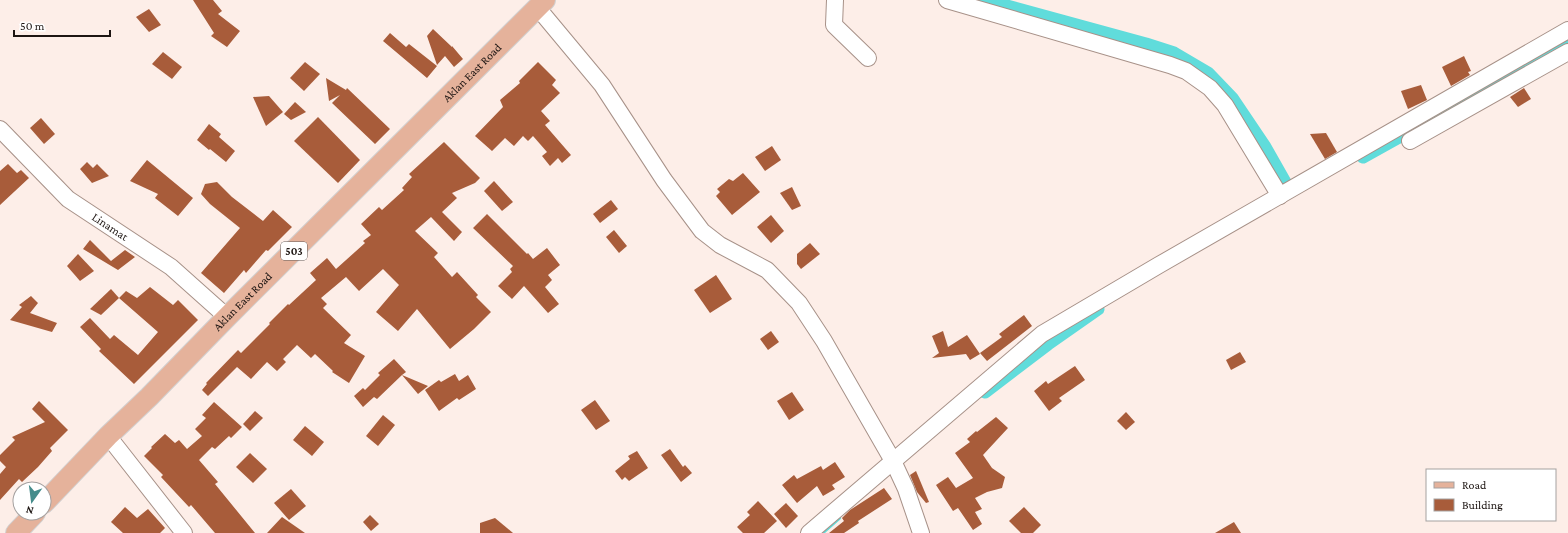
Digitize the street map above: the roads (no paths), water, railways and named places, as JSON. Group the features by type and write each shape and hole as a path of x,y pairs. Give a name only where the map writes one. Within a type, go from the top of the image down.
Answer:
{"main road":[{"name":"Aklan East Road","path":"52,495 108,436 149,397 542,2"},
{"path":"16,533 27,521"}],"street":[{"path":"835,0 834,25 868,58"},
{"path":"947,0 1163,62 1186,71 1210,88 1225,105 1280,196"},
{"path":"542,2 602,86 664,180 702,231 720,245 767,270 799,303 824,341 893,461 906,489 921,533"},
{"path":"809,533 1042,334 1568,30"},
{"path":"1410,141 1568,52"},
{"name":"Linamat","path":"0,129 68,198 171,267 227,317"},
{"path":"108,436 184,533"}],"waterway":[{"path":"985,0 1174,53 1208,73 1232,98 1265,147 1286,184"},
{"path":"1363,157 1568,43"},
{"path":"985,392 1048,344 1098,309"},
{"path":"822,533 839,518"}]}
